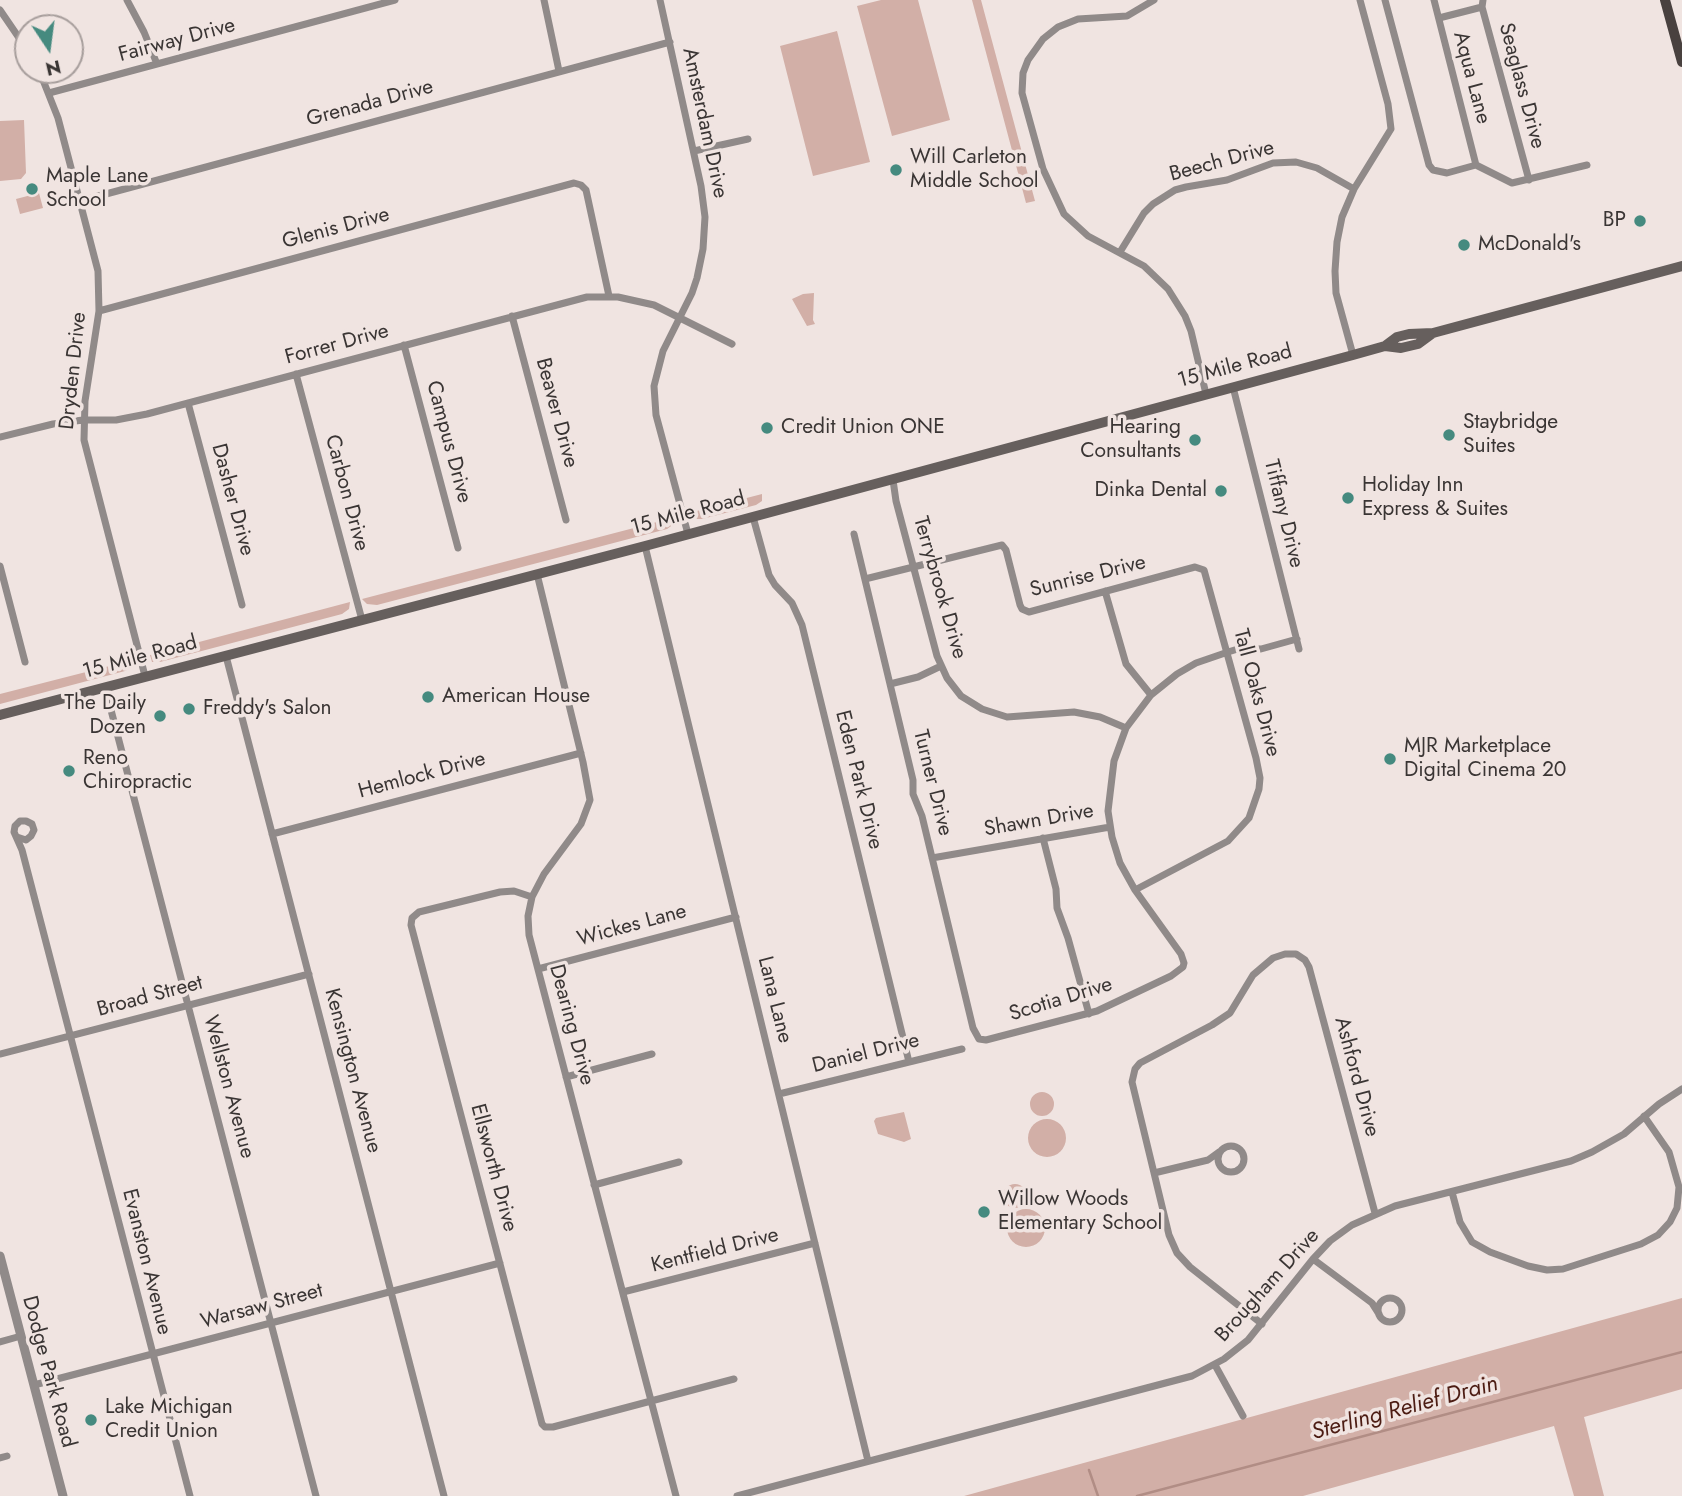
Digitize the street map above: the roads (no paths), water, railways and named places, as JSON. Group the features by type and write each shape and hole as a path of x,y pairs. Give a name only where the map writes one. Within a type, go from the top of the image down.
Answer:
{"main road":[{"path":"1665,0 1679,37 1682,62"},
{"name":"15 Mile Road","path":"0,715 645,546 1385,346 1401,348 1418,344 1433,333 1682,266"}],"street":[{"path":"127,0 157,64"},
{"name":"Fairway Drive","path":"49,93 395,0"},
{"path":"544,0 559,71"},
{"name":"Amsterdam Drive","path":"660,0 704,202 705,234 697,278 658,363 654,397 656,415 688,534"},
{"path":"1154,0 1127,16 1078,19 1058,27 1036,47 1028,60 1021,83 1028,121 1043,169 1064,214 1088,236 1144,266 1158,277 1185,316 1194,341 1206,394"},
{"path":"1353,355 1336,293 1335,271 1340,225 1354,189 1391,130 1388,104 1360,0"},
{"path":"1385,0 1429,164 1433,170 1447,173 1476,166 1512,183 1587,165"},
{"name":"Aqua Lane","path":"1434,0 1476,166"},
{"path":"1439,18 1483,4"},
{"name":"Seaglass Drive","path":"1483,4 1529,180"},
{"path":"0,10 14,30"},
{"name":"Grenada Drive","path":"80,201 670,41"},
{"name":"Dryden Drive","path":"45,84 98,271 99,311 83,420 88,461 145,676"},
{"path":"694,151 748,139"},
{"name":"Beech Drive","path":"1120,252 1144,214 1153,204 1175,190 1227,180 1263,166 1284,161 1308,164 1354,189"},
{"name":"Glenis Drive","path":"99,311 574,183 586,190 609,296"},
{"name":"Forrer Drive","path":"0,437 53,424 127,418 575,299 609,296 642,301 732,344"},
{"name":"Beaver Drive","path":"512,316 566,520"},
{"name":"Campus Drive","path":"404,345 458,548"},
{"name":"Carbon Drive","path":"296,374 362,620"},
{"name":"Tiffany Drive","path":"1233,387 1299,649"},
{"name":"Dasher Drive","path":"188,403 242,605"},
{"name":"Terrybrook Drive","path":"892,480 895,500 941,666 961,696 995,714 1014,717 1073,712 1100,717 1126,728"},
{"name":"Eden Park Drive","path":"753,517 769,575 792,603 802,625 909,1062"},
{"name":"Turner Drive","path":"854,534 913,780 913,794 922,816 973,1028 979,1039"},
{"name":"Sunrise Drive","path":"865,579 999,545 1006,550 1020,605 1025,611 1033,611 1195,567 1202,568"},
{"name":"Lana Lane","path":"645,546 868,1461"},
{"path":"0,566 25,662"},
{"name":"Tall Oaks Drive","path":"1135,890 1228,841 1249,818 1260,778 1207,575 1202,568"},
{"name":"Dearing Drive","path":"537,574 590,792 589,806 580,824 544,874 532,897 528,925 676,1496"},
{"path":"1105,591 1126,664 1151,695"},
{"path":"1135,890 1120,863 1110,827 1108,793 1112,769 1126,728 1151,695 1190,666 1241,648 1261,649 1297,639"},
{"name":"Kensington Avenue","path":"226,656 444,1496"},
{"path":"890,684 918,677 941,666"},
{"name":"Wellston Avenue","path":"105,687 316,1496"},
{"name":"Hemlock Drive","path":"272,834 581,753"},
{"path":"22,850 33,833 33,827 23,820 15,825 14,832 17,837 23,840 29,838"},
{"name":"Shawn Drive","path":"932,858 1110,827"},
{"name":"Evanston Avenue","path":"17,837 190,1496"},
{"path":"1043,838 1056,889 1057,908 1068,937 1089,1014"},
{"name":"Scotia Drive","path":"979,1039 986,1040 1089,1014 1171,976 1185,963 1135,890"},
{"name":"Ellsworth Drive","path":"532,897 514,891 500,892 419,912 412,918 411,925 541,1420 545,1427 553,1427 651,1401"},
{"name":"Wickes Lane","path":"538,969 736,917"},
{"name":"Ashford Drive","path":"1154,1173 1132,1082 1135,1069 1140,1063 1230,1013 1253,975 1264,964 1285,954 1296,954 1305,960 1312,976 1374,1213"},
{"name":"Broad Street","path":"0,1054 309,974"},
{"name":"Daniel Drive","path":"779,1094 961,1049"},
{"path":"566,1077 652,1054"},
{"name":"Brougham Drive","path":"737,1496 1181,1379 1215,1365 1236,1350 1262,1324 1313,1259 1341,1231 1374,1213 1571,1161 1592,1153 1624,1134 1659,1104 1682,1089"},
{"path":"1452,1192 1460,1222 1472,1242 1490,1252 1528,1266 1547,1270 1563,1269 1641,1244 1658,1235 1670,1222 1677,1208 1679,1187 1669,1152 1644,1116"},
{"path":"1208,1160 1219,1163 1232,1172 1240,1170 1244,1162 1238,1146 1225,1146 1208,1160 1154,1173 1169,1235 1177,1253 1190,1267 1262,1324"},
{"path":"1219,1152 1219,1163"},
{"path":"594,1185 679,1162"},
{"name":"Kentfield Drive","path":"623,1292 815,1243"},
{"name":"Dodge Park Road","path":"0,1256 63,1496"},
{"path":"1313,1259 1372,1303 1384,1320 1391,1322 1398,1319 1402,1313 1399,1302 1392,1298 1372,1303"},
{"name":"Warsaw Street","path":"34,1385 500,1263"},
{"path":"1379,1314 1379,1306 1384,1300"},
{"path":"0,1342 21,1336"},
{"path":"1215,1365 1243,1416"},
{"path":"651,1401 734,1379"}],"waterway":[{"name":"Sterling Relief Drain","path":"1137,1496 1682,1352"},
{"path":"1089,1470 1098,1496"}],"place":[{"name":"Will Carleton Middle School","path":"896,170"},
{"name":"Maple Lane School","path":"32,189"},
{"name":"BP","path":"1640,221"},
{"name":"McDonald's","path":"1464,245"},
{"name":"Credit Union ONE","path":"767,428"},
{"name":"Staybridge Suites","path":"1449,435"},
{"name":"Hearing Consultants","path":"1195,440"},
{"name":"Dinka Dental","path":"1221,491"},
{"name":"Holiday Inn Express & Suites","path":"1348,498"},
{"name":"American House","path":"428,697"},
{"name":"Freddy's Salon","path":"189,709"},
{"name":"The Daily Dozen","path":"160,716"},
{"name":"MJR Marketplace Digital Cinema 20","path":"1390,759"},
{"name":"Reno Chiropractic","path":"69,771"},
{"name":"Willow Woods Elementary School","path":"984,1212"},
{"name":"Lake Michigan Credit Union","path":"91,1420"}]}
